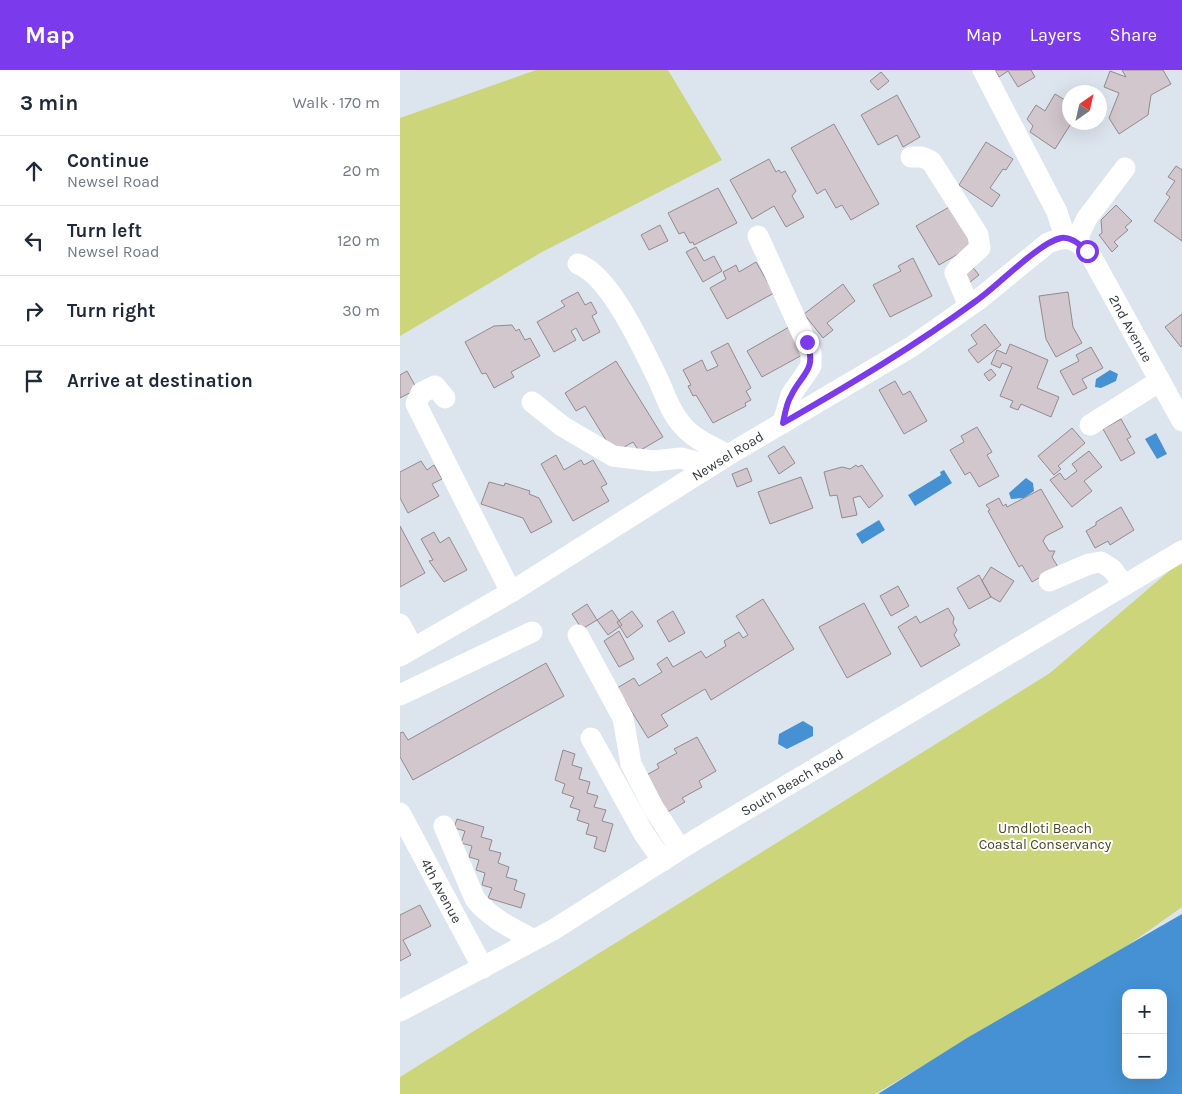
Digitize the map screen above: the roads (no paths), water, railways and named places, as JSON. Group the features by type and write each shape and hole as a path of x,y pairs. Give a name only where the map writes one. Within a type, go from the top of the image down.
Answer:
{"street":[{"path":"982,70 1070,239 1125,168"},
{"path":"912,157 922,157 931,161 978,235 980,248 959,267 956,273 969,306"},
{"path":"758,236 811,353 811,366 791,395 783,423"},
{"name":"Newsel Road","path":"407,652 511,592 720,461 911,346 969,306 1048,243 1070,239"},
{"name":"2nd Avenue","path":"1070,239 1091,256 1182,421"},
{"path":"578,264 598,276 612,296 639,343 674,413 684,427 720,461"},
{"path":"1090,425 1160,381"},
{"path":"445,398 435,386 421,393 416,404 511,592"},
{"path":"532,402 562,426 613,456 654,461 681,458 720,461"},
{"name":"South Beach Road","path":"400,1010 534,940 671,855 1182,551"},
{"path":"1049,581 1089,564 1101,562 1112,569 1124,585"},
{"path":"400,624 407,652"},
{"path":"400,695 532,632"},
{"path":"578,635 623,718 631,764 653,807 671,855"},
{"path":"591,738 644,834 671,855"},
{"name":"4th Avenue","path":"400,813 483,968"},
{"path":"444,826 479,903 497,920 534,940"}],"water":[{"path":"1110,370 1118,374 1116,381 1101,388 1095,387 1096,379"},
{"path":"1156,433 1167,454 1157,459 1145,439"},
{"path":"944,470 952,483 915,506 908,495 941,475 940,472"},
{"path":"1026,478 1033,483 1034,491 1024,498 1011,499 1009,493"},
{"path":"879,520 885,530 862,544 856,534"},
{"path":"803,721 813,727 813,736 787,749 778,744 779,734"},
{"path":"1182,914 1182,1094 878,1094 967,1038"}],"park label":[{"name":"Umdloti Beach Coastal Conservancy","path":"1045,836"}]}
